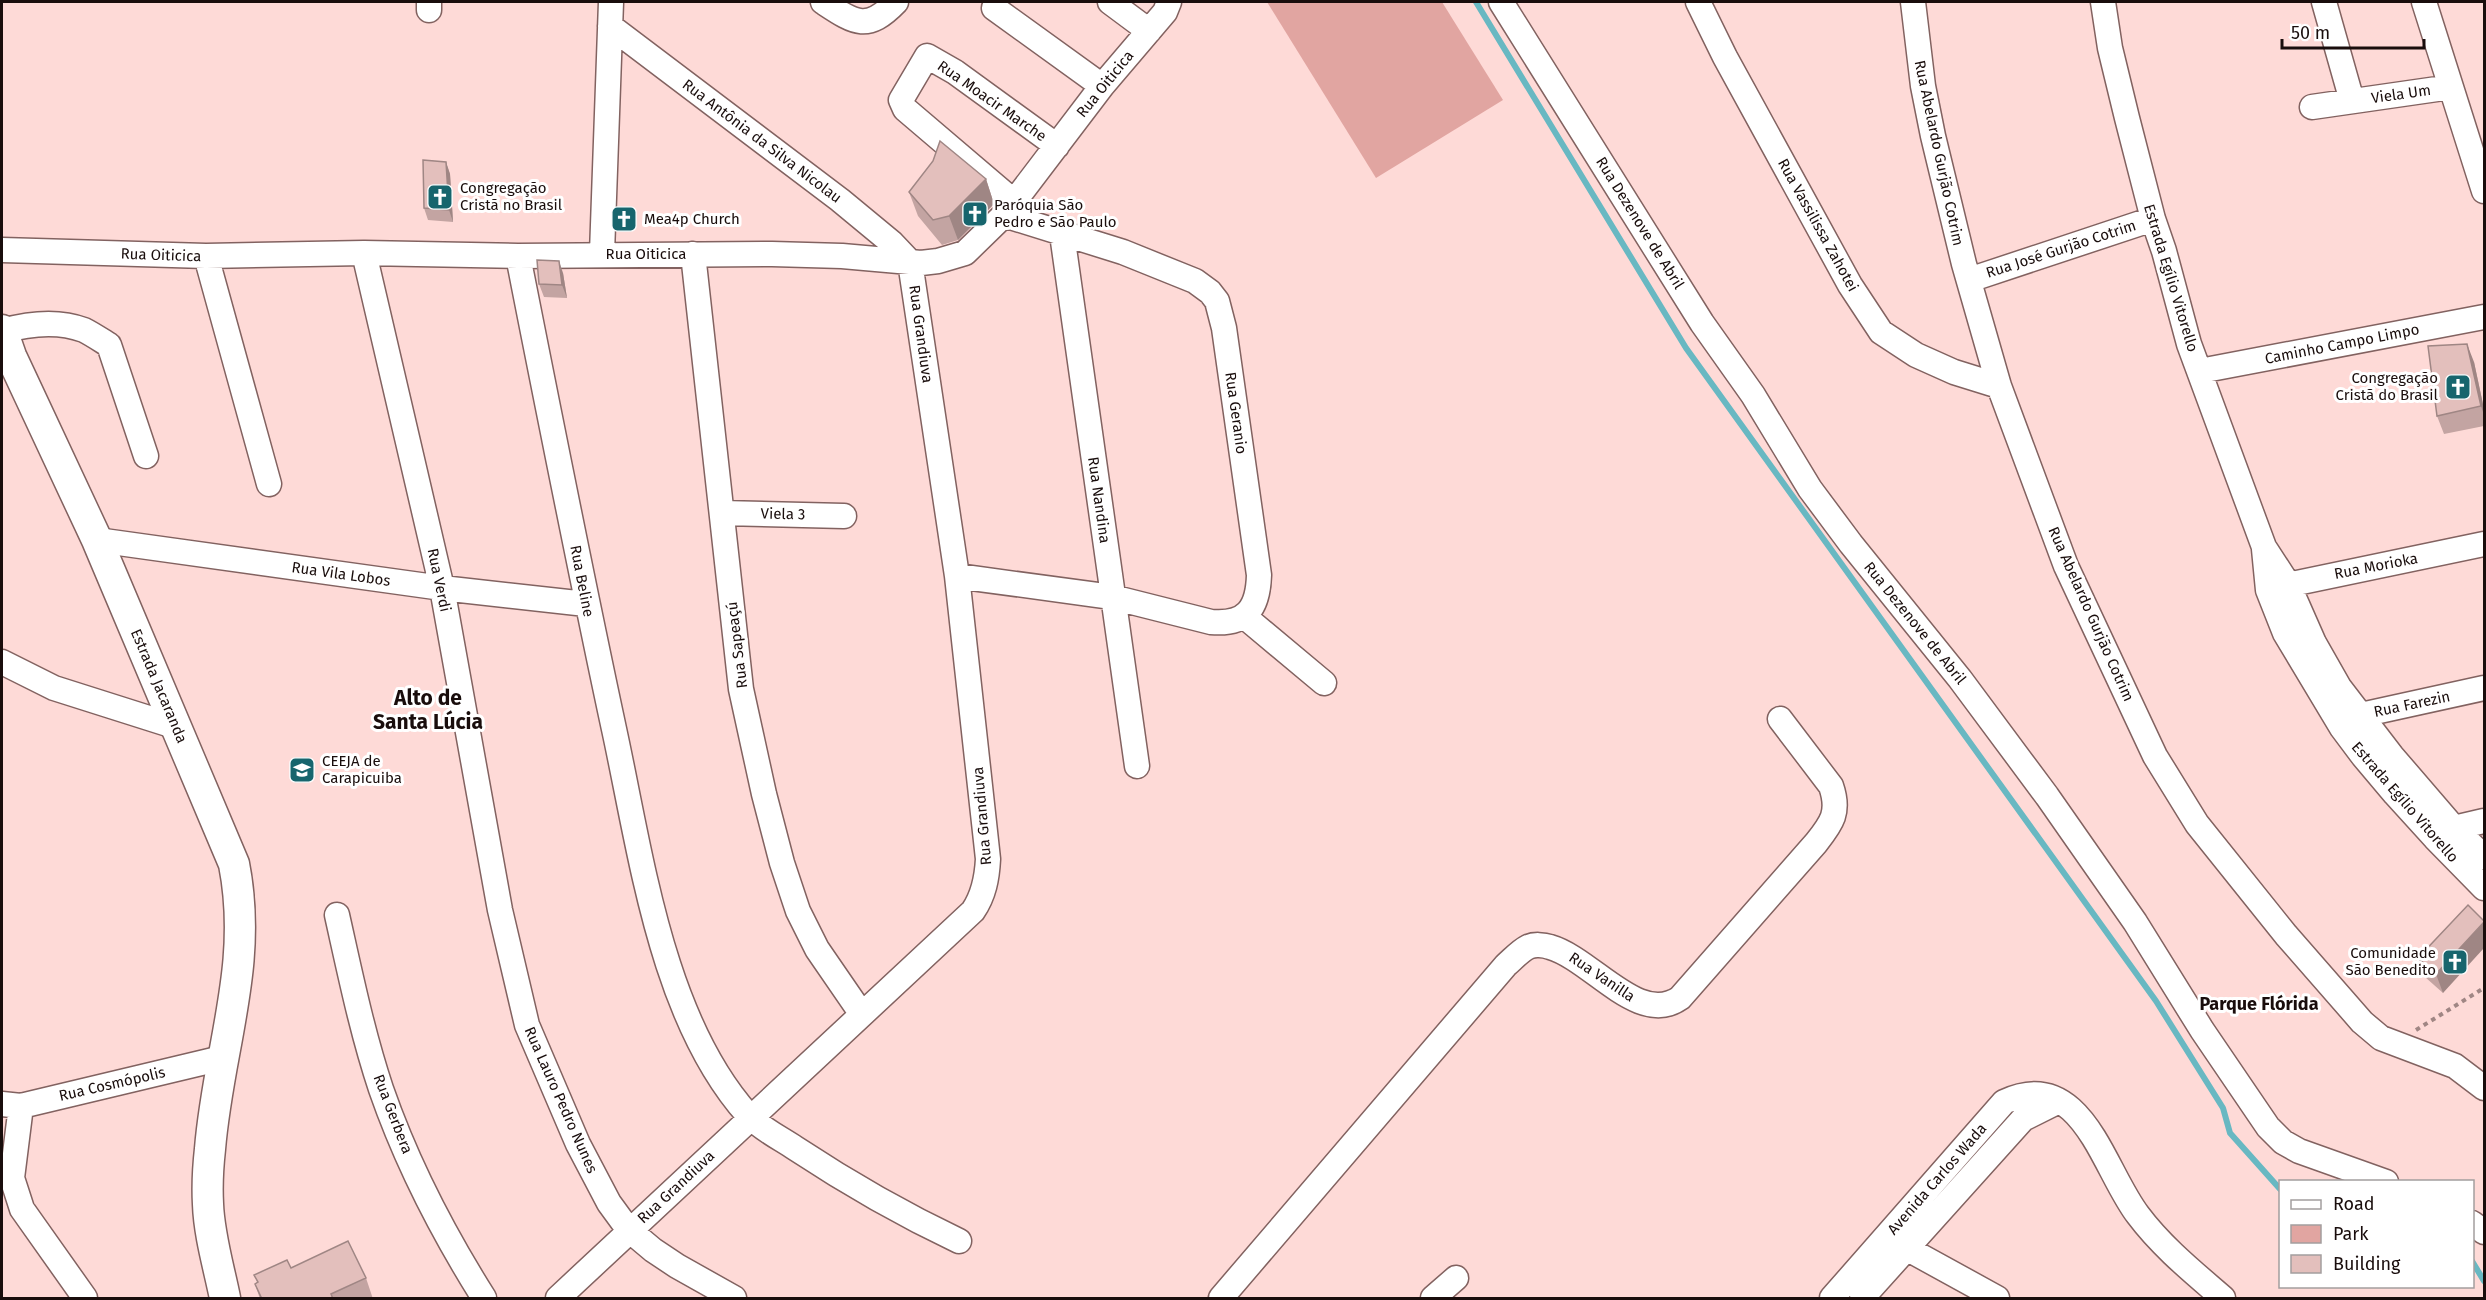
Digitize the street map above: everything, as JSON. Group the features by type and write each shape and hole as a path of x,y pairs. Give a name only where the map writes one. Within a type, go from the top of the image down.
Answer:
{"main road":[{"name":"Estrada Jacaranda","path":"4,343 97,540 234,864 240,894 240,965 222,1058 210,1149 208,1206 225,1299"}],"street":[{"path":"602,253 611,2"},
{"path":"823,2 849,19 868,22 885,13 896,2"},
{"path":"1110,2 1149,31"},
{"path":"1167,7 1187,2"},
{"name":"Rua Dezenove de Abril","path":"1501,2 1702,323 1753,395 1810,489 1851,544 1960,679 2048,796 2135,922 2202,1030 2268,1127 2283,1142 2299,1151 2380,1180"},
{"name":"Rua Vassilissa Zahotei","path":"1698,2 1725,57 1850,285 1881,332 1925,359 1954,372 1999,386"},
{"name":"Rua Abelardo Gurjão Cotrim","path":"1913,2 1923,86 1952,219 1999,386 2066,566 2155,756 2197,824 2286,935 2362,1022 2372,1031 2394,1043 2455,1066 2484,1088"},
{"name":"Estrada Egílio Vitorello","path":"2103,2 2109,48 2153,219 2189,344 2278,587 2285,633 2352,722 2363,756 2444,833 2484,888"},
{"name":"Viela Um","path":"2324,2 2352,101"},
{"path":"2424,2 2484,191"},
{"name":"Rua Oiticica","path":"2,250 206,256 364,253 518,256 602,253 693,254 842,256 910,262 938,261 965,253 1008,208 1102,86 1167,7"},
{"path":"994,8 1102,86"},
{"name":"Rua Antônia da Silva Nicolau","path":"610,26 840,200 892,243 910,262"},
{"name":"Rua Moacir Marche","path":"1008,208 905,109 901,100 927,56 954,72 1057,146"},
{"name":"Viela Um","path":"2312,107 2451,87"},
{"name":"Rua Geranio","path":"1008,208 1062,234 1167,268 1195,280 1217,301 1224,328 1259,575 1256,596 1245,616"},
{"name":"Rua José Gurjão Cotrim","path":"1969,280 2153,219"},
{"name":"Rua Nandina","path":"1062,234 1137,766"},
{"name":"Rua Verdi","path":"364,253 442,588 500,910"},
{"name":"Rua Sapeaçú","path":"693,254 741,689 782,862 798,911 817,949 861,1013"},
{"path":"206,256 269,484"},
{"name":"Rua Beline","path":"518,256 586,604 660,939 680,1001 731,1094 750,1118 854,1186 903,1214 959,1241"},
{"name":"Rua Grandiuva","path":"558,1299 861,1013 974,911 981,900 988,859 957,576 910,262"},
{"name":"Caminho Campo Limpo","path":"2200,371 2484,317"},
{"path":"4,343 26,324 50,324 83,330 109,345 146,456"},
{"name":"Viela 3","path":"722,513 844,516"},
{"name":"Rua Vila Lobos","path":"97,540 442,588 586,604"},
{"name":"Rua Morioka","path":"2278,587 2484,544"},
{"path":"957,576 1112,597 1211,622 1235,622 1245,616 1324,683"},
{"path":"2,662 54,688 177,727"},
{"name":"Rua Farezin","path":"2352,722 2484,688"},
{"name":"Rua Vanilla","path":"1221,1299 1506,965 1528,946 1544,945 1575,956 1634,1001 1662,1007 1680,998 1816,843 1829,826 1835,813 1835,799 1831,786 1780,719"},
{"path":"2444,833 2484,821"},
{"name":"Estrada Egílio Vitorello","path":"2444,833 2484,857"},
{"name":"Rua Lauro Pedro Nunes","path":"500,910 527,1025 578,1144 609,1203 630,1230 669,1261 734,1299"},
{"name":"Rua Gerbera","path":"337,915 381,1088 399,1136 421,1183 484,1299"},
{"name":"Rua Cosmópolis","path":"11,1105 222,1058"},
{"path":"2023,1119 2015,1097 2036,1094 2073,1108 2082,1118 2122,1191 2154,1236 2223,1299"},
{"name":"Avenida Carlos Wada","path":"1832,1299 2004,1102 2015,1097"},
{"name":"Avenida Carlos Wada","path":"1862,1299 2023,1119 2059,1101"},
{"path":"11,1105 12,1178 22,1209 85,1299"},
{"path":"1906,1248 1997,1299"},
{"path":"1433,1299 1456,1278"}],"path":[{"path":"2394,1043 2484,988"}],"green space":[{"path":"1267,2 1442,2 1503,100 1376,178"}],"building":[{"path":"940,141 986,179 949,216 933,220 909,192 933,161"},
{"name":"Congregação Cristã no Brasil","path":"423,160 446,162 449,210 424,208"},
{"path":"537,260 559,261 562,285 539,284"},
{"name":"Congregação Cristã do Brasil","path":"2467,344 2481,406 2437,416 2428,346"},
{"path":"2468,905 2484,922 2436,974 2418,958"},
{"path":"348,1241 366,1278 331,1294 333,1299 262,1299 255,1284 258,1282 254,1275 287,1260 291,1268"}],"waterway":[{"path":"1476,2 1686,348 2156,1001 2223,1108 2230,1133 2279,1188"},
{"path":"2474,1264 2484,1281"}],"place":[{"name":"Congregação Cristã no Brasil","path":"440,197"},
{"name":"Paróquia São Pedro e São Paulo","path":"975,214"},
{"name":"Mea4p Church","path":"624,219"},
{"name":"Congregação Cristã do Brasil","path":"2458,387"},
{"name":"CEEJA de Carapicuiba","path":"302,770"},
{"name":"Comunidade São Benedito","path":"2455,962"}],"district":[{"name":"Alto de Santa Lúcia","path":"428,710"},
{"name":"Parque Flórida","path":"2259,1004"}]}
